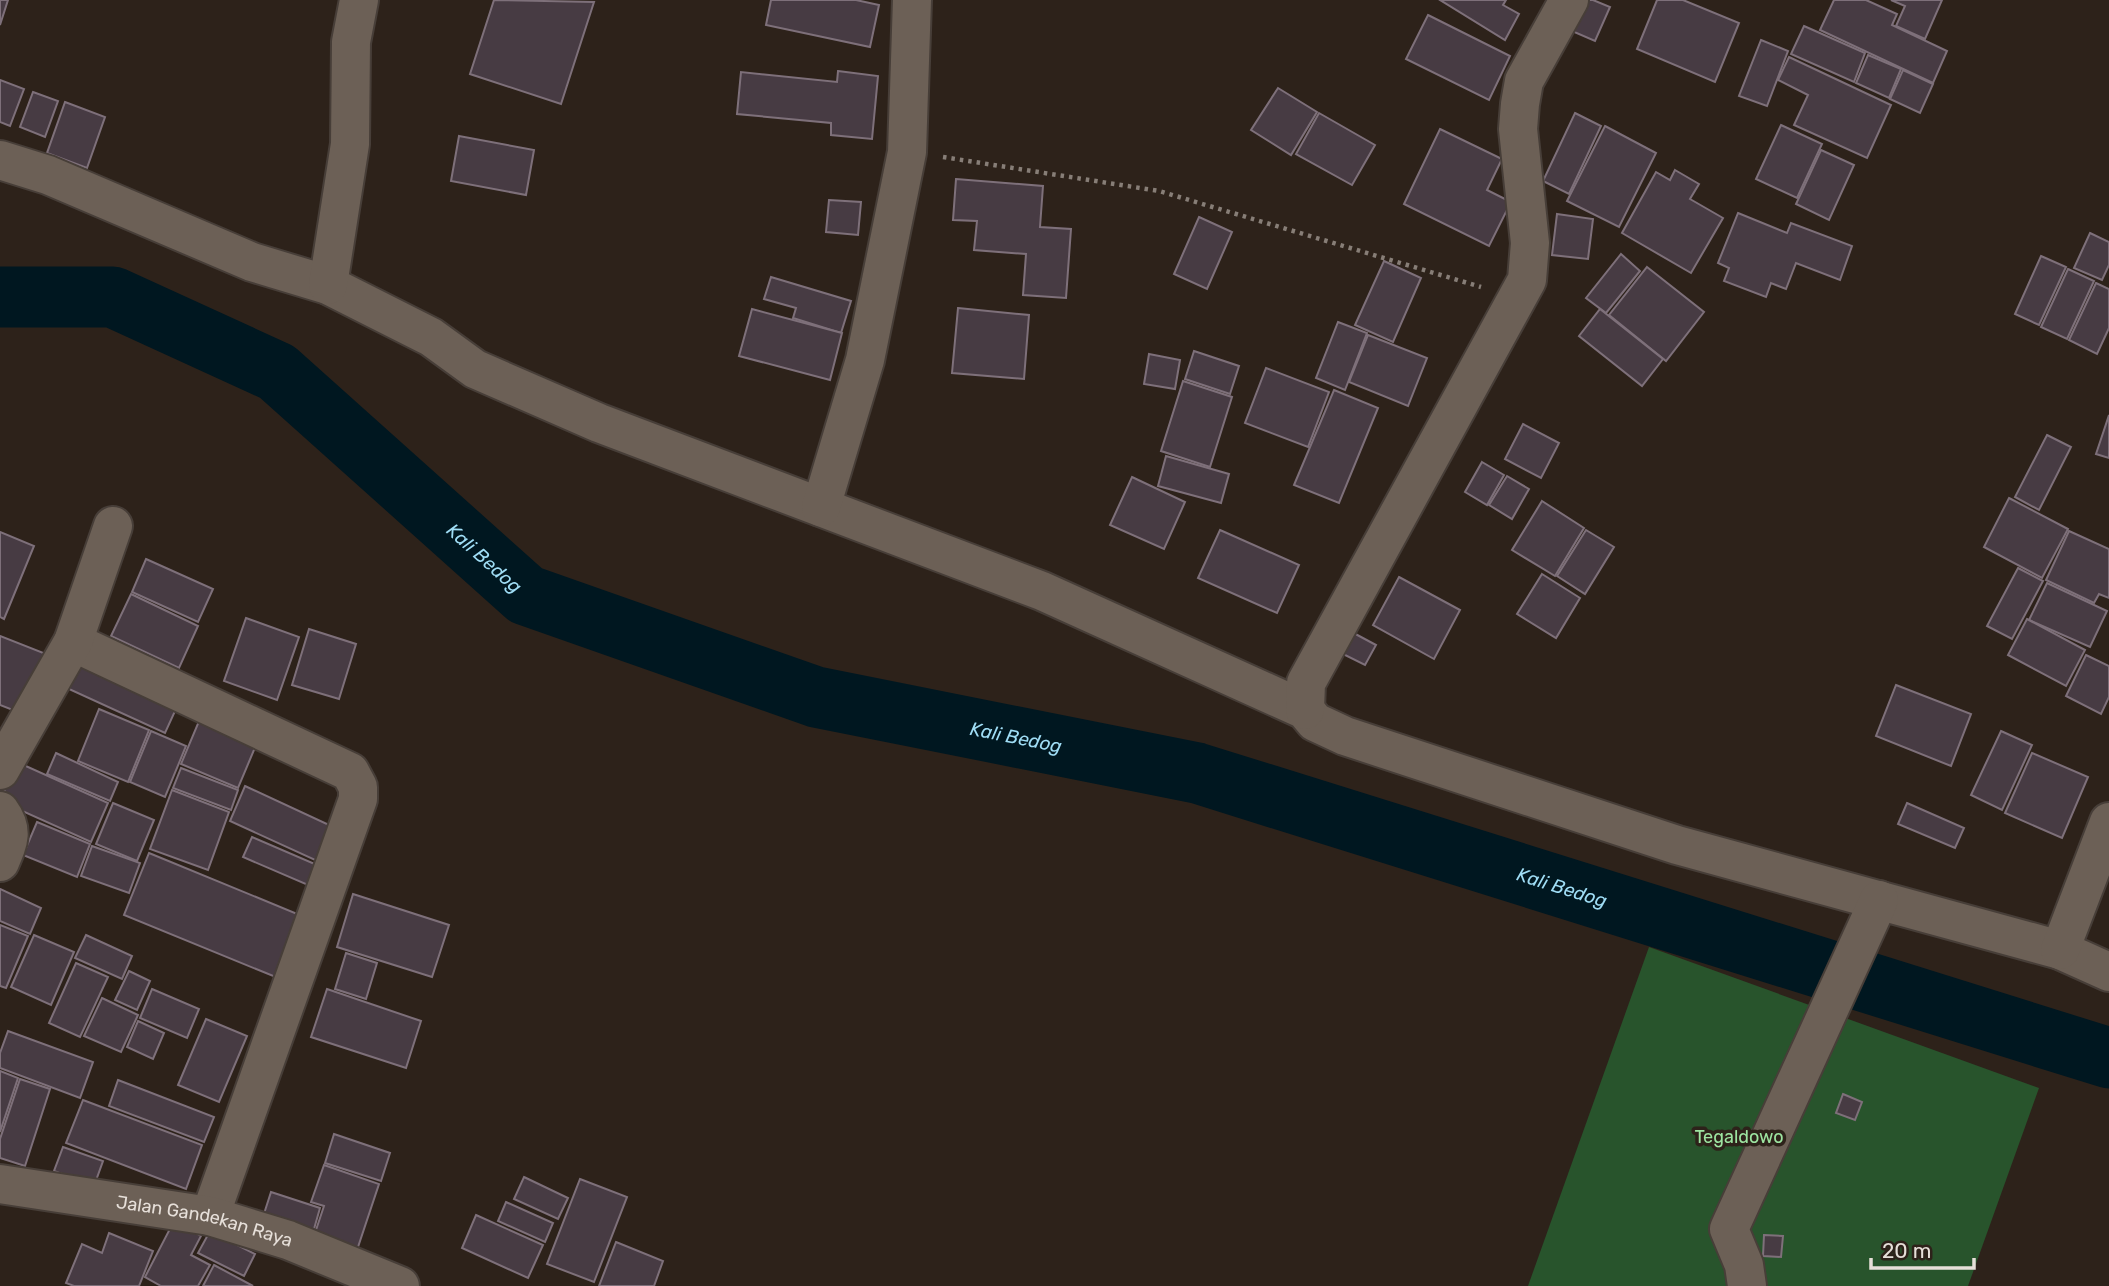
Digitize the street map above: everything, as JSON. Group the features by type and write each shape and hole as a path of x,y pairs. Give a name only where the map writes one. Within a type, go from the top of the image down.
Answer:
{"street":[{"path":"328,285 350,144 351,42 359,0"},
{"path":"821,507 865,360 907,152 912,0"},
{"path":"1305,710 1306,683 1527,280 1530,243 1518,129 1520,104 1524,80 1569,0"},
{"path":"0,160 48,175 252,262 328,285 432,337 475,369 599,424 1042,591 1305,710 1315,722 1371,744 1876,911 2060,950 2109,972"},
{"path":"0,769 74,642 113,526"},
{"path":"74,642 350,772 358,788 358,799 210,1216"},
{"path":"0,811 9,823 10,838 0,862"},
{"path":"2060,950 2109,822"},
{"path":"1747,1286 1744,1265 1729,1229 1876,911"},
{"name":"Jalan Gandekan Raya","path":"0,1184 210,1216 288,1240 377,1282"}],"path":[{"path":"907,152 1159,191 1518,299"}],"green space":[{"name":"Tegaldowo","path":"1649,947 2039,1088 1968,1286 1528,1286"}],"building":[{"path":"0,0 8,0 0,25"},
{"path":"494,0 594,2 561,104 470,74"},
{"path":"771,0 856,0 879,5 870,47 766,25"},
{"path":"1440,0 1506,0 1503,5 1519,14 1505,40"},
{"path":"1578,0 1593,0 1610,7 1595,41 1565,28"},
{"path":"1657,0 1683,0 1739,23 1715,82 1637,49"},
{"path":"1834,0 1866,0 1897,14 1892,25 1947,51 1933,83 1820,30"},
{"path":"1891,0 1942,0 1925,39 1896,26 1905,6"},
{"path":"1428,15 1510,56 1489,100 1406,59"},
{"path":"1804,26 1865,53 1854,82 1791,54"},
{"path":"1761,40 1788,51 1767,106 1739,96"},
{"path":"1868,55 1901,69 1889,98 1856,83"},
{"path":"1789,57 1891,105 1867,158 1794,125 1808,95 1778,80"},
{"path":"1903,70 1933,84 1920,113 1890,99"},
{"path":"838,71 878,76 872,139 831,135 831,123 737,114 741,72 837,82"},
{"path":"0,80 24,89 10,126 0,122"},
{"path":"1278,88 1317,112 1291,155 1251,130"},
{"path":"33,92 58,101 45,137 20,127"},
{"path":"65,102 105,117 87,168 47,153"},
{"path":"1319,113 1375,145 1352,185 1296,154"},
{"path":"1575,113 1601,126 1569,194 1543,181"},
{"path":"1781,125 1822,144 1797,198 1756,179"},
{"path":"1605,126 1656,153 1619,227 1567,201"},
{"path":"1440,129 1502,159 1487,190 1511,202 1489,246 1404,204"},
{"path":"459,136 534,150 526,195 451,181"},
{"path":"1821,150 1854,165 1829,220 1796,204"},
{"path":"1675,170 1699,184 1690,199 1723,218 1691,273 1622,233 1656,172 1670,180"},
{"path":"956,179 1043,186 1040,227 1071,229 1066,298 1023,295 1026,254 974,250 977,221 953,220"},
{"path":"829,200 861,202 858,235 826,232"},
{"path":"1738,213 1787,233 1791,223 1852,246 1840,280 1796,263 1786,289 1771,283 1766,297 1724,281 1729,268 1718,263"},
{"path":"1557,214 1593,219 1588,259 1552,255"},
{"path":"1199,217 1232,232 1207,289 1174,274"},
{"path":"2090,233 2109,242 2109,265 2102,280 2074,268"},
{"path":"1621,254 1640,271 1606,313 1586,298"},
{"path":"2041,256 2066,267 2039,325 2015,314"},
{"path":"1384,261 1421,278 1393,342 1355,325"},
{"path":"1647,267 1704,312 1666,361 1609,315"},
{"path":"2068,269 2094,281 2067,339 2041,327"},
{"path":"771,277 851,301 841,333 793,318 796,308 764,299"},
{"path":"2096,283 2109,289 2109,328 2097,354 2069,340"},
{"path":"958,308 1029,315 1024,379 952,373"},
{"path":"752,309 842,333 830,380 739,356"},
{"path":"1600,309 1663,359 1642,386 1579,336"},
{"path":"1338,322 1367,333 1345,390 1316,378"},
{"path":"1368,335 1427,358 1408,406 1349,382"},
{"path":"1194,351 1239,366 1230,394 1185,379"},
{"path":"1149,354 1180,360 1175,389 1144,384"},
{"path":"1266,368 1329,392 1308,447 1245,423"},
{"path":"1183,381 1232,397 1210,467 1161,451"},
{"path":"1334,390 1378,408 1339,503 1294,485"},
{"path":"2109,415 2109,458 2096,454"},
{"path":"1523,424 1559,443 1541,478 1505,459"},
{"path":"2047,435 2071,447 2039,510 2015,497"},
{"path":"1166,456 1229,474 1221,503 1158,486"},
{"path":"1482,462 1504,475 1487,505 1465,492"},
{"path":"1507,476 1529,489 1512,519 1489,505"},
{"path":"1132,477 1185,502 1164,549 1110,525"},
{"path":"2009,498 2068,529 2042,578 1984,547"},
{"path":"1542,501 1584,528 1555,576 1512,550"},
{"path":"1220,530 1299,565 1277,613 1198,578"},
{"path":"1586,530 1614,547 1585,594 1557,576"},
{"path":"2069,531 2109,549 2109,598 2099,594 2094,603 2046,580"},
{"path":"0,532 34,546 4,619 0,617"},
{"path":"146,559 213,589 198,622 132,592"},
{"path":"2018,568 2043,581 2012,639 1987,626"},
{"path":"1542,574 1580,598 1556,638 1517,614"},
{"path":"1399,577 1460,610 1434,659 1373,625"},
{"path":"2047,583 2107,611 2090,647 2029,620"},
{"path":"131,594 198,626 179,668 111,636"},
{"path":"246,618 299,637 277,700 224,681"},
{"path":"2027,619 2085,650 2066,686 2008,655"},
{"path":"309,629 356,644 339,699 292,685"},
{"path":"1348,630 1376,645 1365,665 1337,651"},
{"path":"0,636 46,654 23,714 0,705"},
{"path":"84,654 181,698 165,733 69,689"},
{"path":"2086,655 2109,666 2109,697 2101,714 2066,696"},
{"path":"1896,685 1971,714 1951,766 1876,736"},
{"path":"99,709 149,730 128,782 78,761"},
{"path":"202,714 259,738 238,788 181,764"},
{"path":"151,731 186,746 165,797 130,782"},
{"path":"2001,731 2032,745 2002,810 1971,795"},
{"path":"56,753 118,782 110,801 47,774"},
{"path":"2032,753 2088,777 2062,838 2005,813"},
{"path":"17,762 108,803 91,842 0,801"},
{"path":"181,768 238,790 231,810 173,788"},
{"path":"245,786 342,831 326,865 230,821"},
{"path":"172,790 229,812 208,870 150,849"},
{"path":"113,803 154,820 137,861 96,844"},
{"path":"1907,803 1964,828 1955,848 1898,824"},
{"path":"37,822 90,844 77,877 23,855"},
{"path":"252,837 324,868 315,888 243,857"},
{"path":"92,846 140,863 129,893 81,876"},
{"path":"149,853 307,918 283,980 124,915"},
{"path":"0,889 41,908 30,934 0,921"},
{"path":"353,894 449,925 432,977 337,947"},
{"path":"0,925 28,936 6,988 0,986"},
{"path":"34,935 74,952 51,1005 11,987"},
{"path":"86,935 132,956 122,979 75,958"},
{"path":"346,953 377,963 366,999 335,989"},
{"path":"76,963 108,977 80,1037 49,1023"},
{"path":"129,971 150,981 137,1010 115,1000"},
{"path":"152,989 199,1009 187,1038 140,1018"},
{"path":"327,989 421,1021 406,1068 311,1037"},
{"path":"102,998 138,1015 121,1052 84,1036"},
{"path":"206,1019 247,1036 219,1102 178,1085"},
{"path":"138,1021 164,1033 153,1059 127,1047"},
{"path":"8,1031 93,1062 80,1098 0,1068 0,1053"},
{"path":"0,1071 18,1078 0,1132"},
{"path":"20,1079 50,1089 25,1166 0,1158 0,1139"},
{"path":"118,1080 214,1117 204,1142 109,1106"},
{"path":"1843,1094 1862,1102 1855,1120 1836,1113"},
{"path":"83,1100 202,1145 186,1189 66,1143"},
{"path":"334,1134 390,1153 381,1181 325,1163"},
{"path":"63,1147 103,1161 94,1186 54,1171"},
{"path":"324,1165 379,1184 356,1253 313,1239 324,1206 311,1202"},
{"path":"524,1177 568,1198 558,1219 514,1199"},
{"path":"580,1179 627,1197 594,1282 547,1264"},
{"path":"271,1192 320,1208 312,1236 262,1220"},
{"path":"506,1202 553,1223 545,1242 498,1221"},
{"path":"476,1215 543,1245 528,1278 462,1248"},
{"path":"174,1221 201,1236 191,1255 210,1265 198,1286 161,1286 145,1277"},
{"path":"210,1231 255,1254 244,1276 198,1253"},
{"path":"109,1233 153,1251 139,1286 74,1286 66,1283 82,1244 102,1253"},
{"path":"1764,1235 1783,1236 1781,1257 1763,1256"},
{"path":"616,1242 663,1261 654,1286 599,1286"},
{"path":"214,1265 253,1286 203,1286"}],"waterway":[{"name":"Kali Bedog","path":"0,297 113,297 277,372 526,595 816,697 1197,773 2109,1058"}]}
